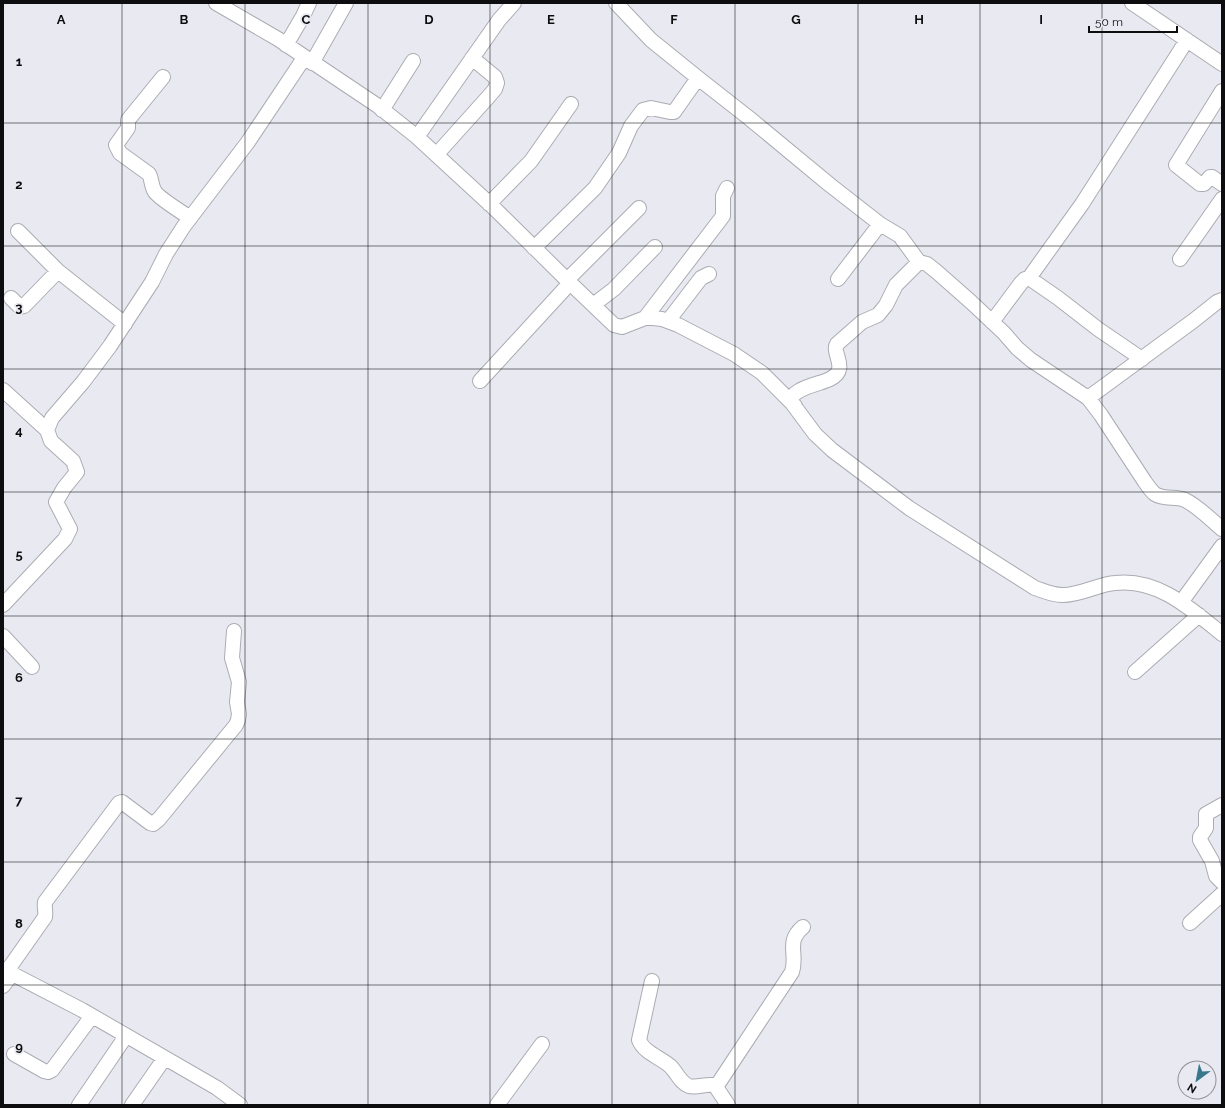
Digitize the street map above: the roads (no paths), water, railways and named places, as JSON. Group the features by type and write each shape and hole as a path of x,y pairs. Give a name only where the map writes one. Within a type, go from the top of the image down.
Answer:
{"street":[{"path":"216,3 286,45 382,110 417,137 437,154 568,282 618,326 622,327 645,318 668,321 678,325 734,354 762,373 795,406"},
{"path":"286,45 309,3"},
{"path":"47,430 52,418 110,346 125,324 152,282 166,254 190,218 308,61 346,3"},
{"path":"417,137 499,20 513,3"},
{"path":"616,3 652,40 698,78 750,118 830,185 880,224 900,236 919,262 928,264 992,322 1031,360 1088,398 1101,414 1153,492 1162,497 1175,497 1185,500 1222,529"},
{"path":"1132,3 1222,64"},
{"path":"992,322 1021,283 1029,278 1070,221 1187,40"},
{"path":"437,154 490,94 497,83 495,77 472,58"},
{"path":"382,110 413,61"},
{"path":"162,77 128,120 128,128 116,145 120,154 149,174 156,194 190,218"},
{"path":"534,248 595,188 619,153 631,126 643,110 651,108 674,112 698,78"},
{"path":"1222,91 1176,165 1200,184 1204,184 1210,177 1212,177 1222,184"},
{"path":"489,204 530,161 571,104"},
{"path":"645,318 723,216 723,196 727,188"},
{"path":"1180,259 1222,199"},
{"path":"480,381 568,282 638,208"},
{"path":"838,279 880,224"},
{"path":"18,231 58,270 125,324"},
{"path":"593,305 614,289 655,247"},
{"path":"919,262 896,285 882,311 878,315 862,322 837,344 836,351 840,363 836,375 831,379 794,394 791,399 815,434 843,459 909,508 1035,588 1063,595 1114,583 1134,582 1144,584 1182,601 1222,634"},
{"path":"11,298 20,307 24,306 58,270"},
{"path":"668,321 701,278 709,274"},
{"path":"1029,278 1098,329 1142,359"},
{"path":"1088,398 1217,302 1222,300"},
{"path":"3,390 47,430 52,441 73,461 77,472 64,488 56,502 70,529 65,539 3,605"},
{"path":"1182,601 1222,546"},
{"path":"1135,672 1200,615"},
{"path":"3,986 7,971 45,917 45,902 119,803 122,802 153,824 159,819 236,725 239,714 237,702 239,682 232,658 234,631"},
{"path":"3,636 32,668"},
{"path":"1222,804 1206,815 1206,828 1200,837 1200,840 1212,861 1216,876 1222,882"},
{"path":"1190,923 1222,894"},
{"path":"716,1087 792,972 794,962 792,943 797,932 803,927"},
{"path":"7,971 92,1016 164,1059 217,1088 240,1105"},
{"path":"652,982 639,1040 641,1044 649,1053 668,1064 682,1082 689,1086 701,1087 713,1085 716,1087 728,1105"},
{"path":"14,1054 44,1072 48,1072 52,1070 92,1016"},
{"path":"79,1105 126,1036"},
{"path":"497,1105 542,1044"},
{"path":"132,1105 164,1059"}]}
